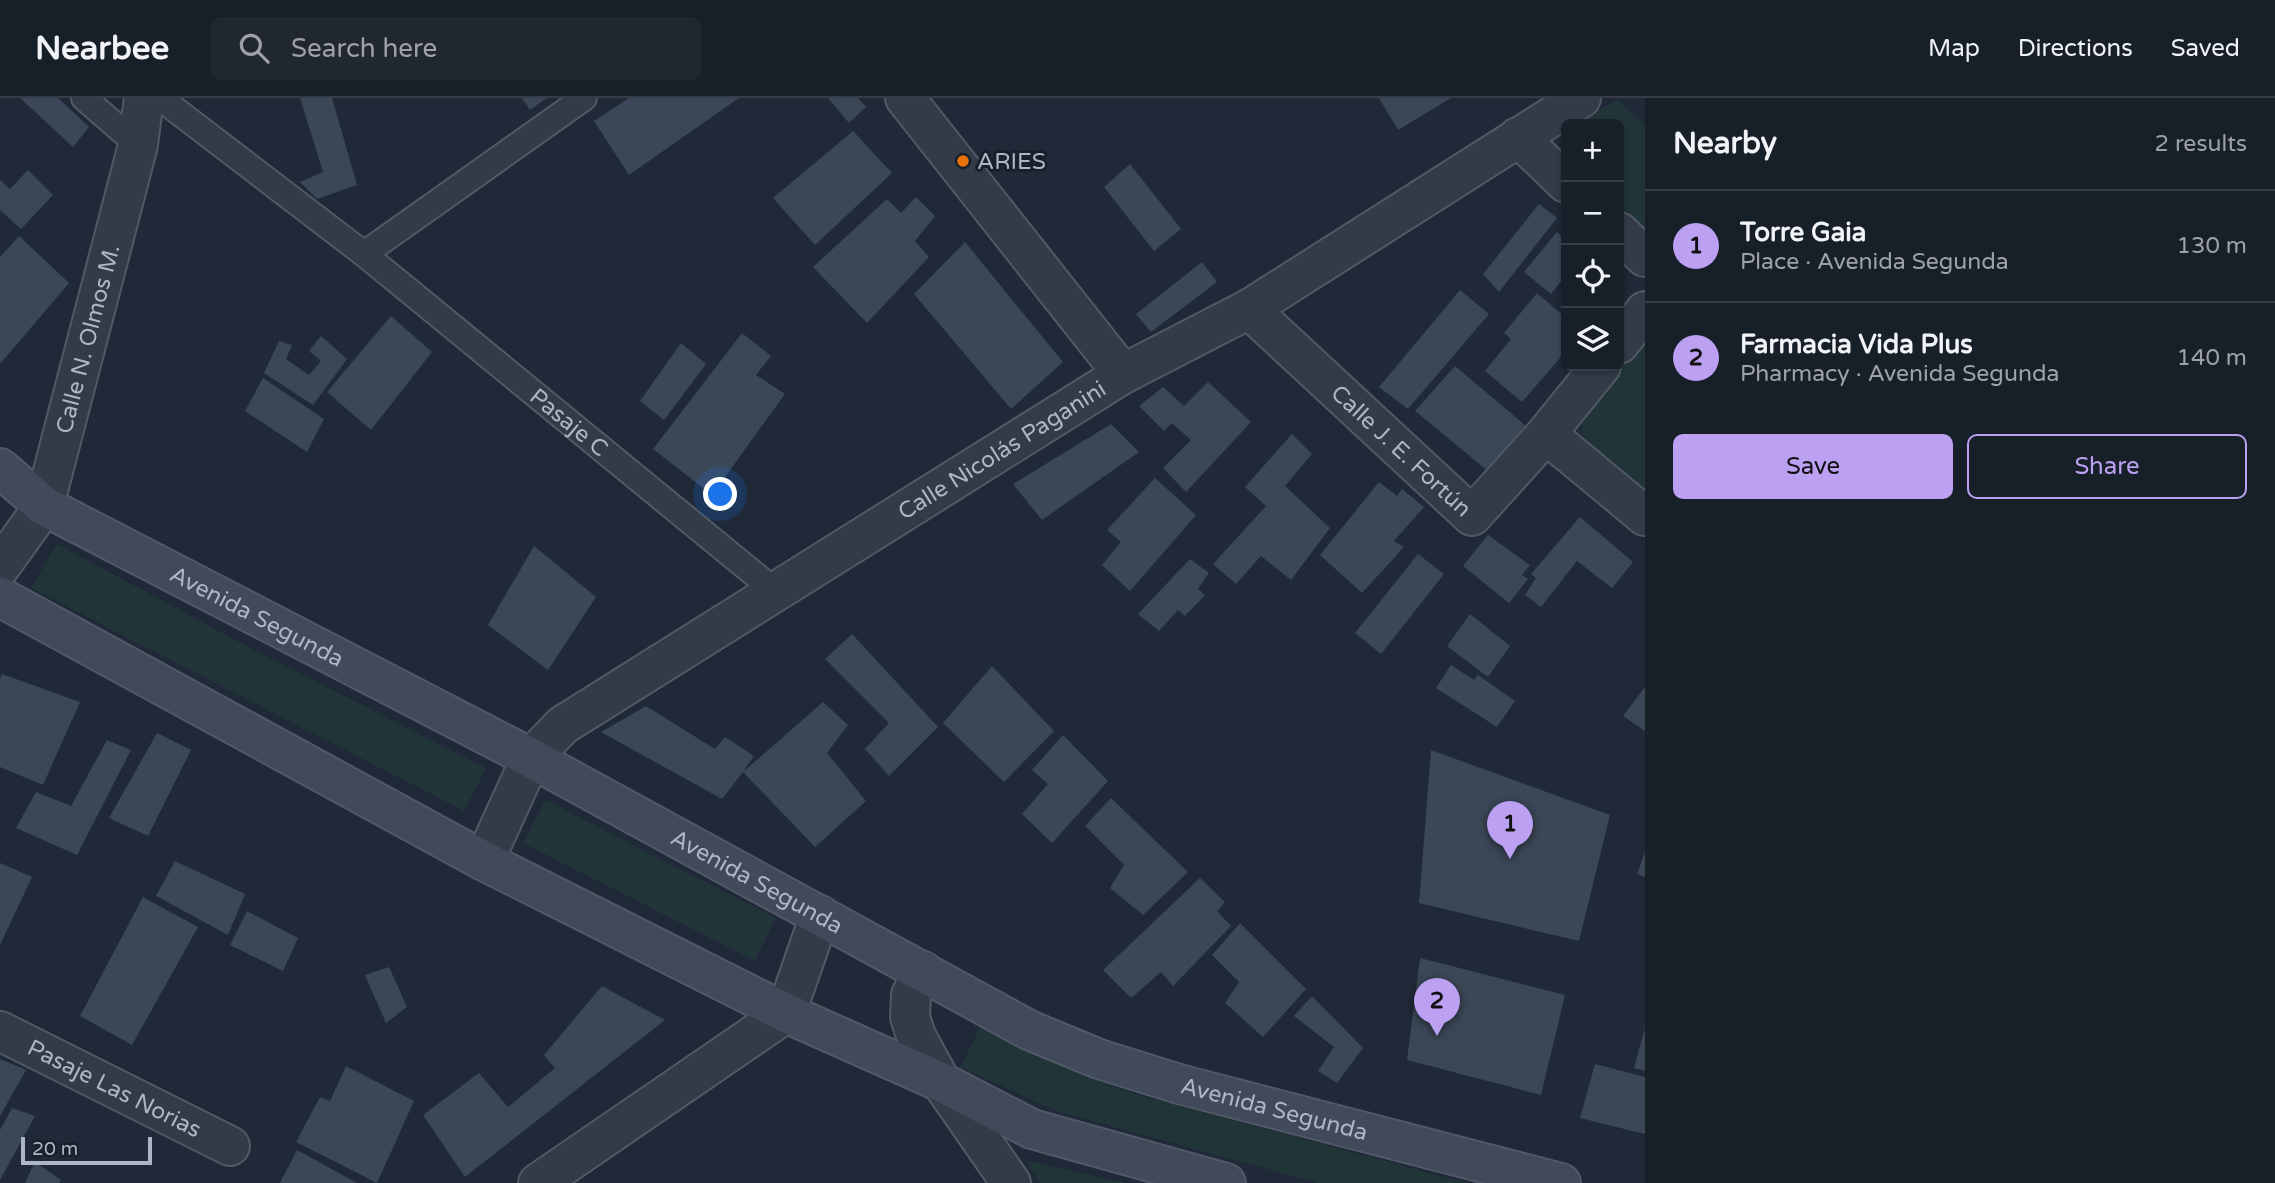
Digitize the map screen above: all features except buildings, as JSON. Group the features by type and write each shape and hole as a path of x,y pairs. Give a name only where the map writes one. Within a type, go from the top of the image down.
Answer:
{"main road":[{"name":"Avenida Segunda","path":"0,468 44,506 531,758 1029,1030 1099,1059 1179,1084 1561,1183"},
{"path":"0,597 484,861 786,1013 941,1082 1032,1129 1226,1183"}],"street":[{"name":"Calle N. Olmos M.","path":"0,567 44,506 138,145 144,98"},
{"path":"905,98 1123,374"},
{"name":"Calle Nicolás Paganini","path":"484,861 531,758 563,725 1123,374 1249,309 1581,98"},
{"path":"1518,137 1565,182"},
{"path":"1624,237 1645,257"},
{"name":"Calle J. E. Fortún","path":"1249,309 1472,516 1546,434 1597,371"},
{"path":"1624,338 1645,311"},
{"path":"1546,434 1645,516"},
{"path":"538,1183 786,1013 820,915"},
{"path":"923,971 911,995 910,1017 916,1036 941,1082 1011,1183"},
{"name":"Pasaje Las Norias","path":"0,1031 230,1146"}],"lane":[{"path":"84,98 138,145"},
{"name":"Pasaje C","path":"160,98 363,254 775,591"},
{"path":"363,254 584,98"}],"green space":[{"path":"1618,100 1645,125 1645,228 1624,211 1624,119 1578,119"},
{"path":"1645,335 1645,489 1584,438 1582,423 1590,401 1615,371 1624,371 1624,360"},
{"path":"57,544 254,650 486,768 464,811 31,588"},
{"path":"545,800 776,918 755,961 523,843"},
{"path":"980,1027 1086,1077 1139,1095 1467,1183 1318,1183 1056,1111 960,1067"},
{"path":"1025,1160 1125,1183 1040,1183"}],"place":[{"name":"ARIES","path":"963,161"},
{"name":"Torre Gaia","path":"1510,859"},
{"name":"Farmacia Vida Plus","path":"1437,1036"}]}
